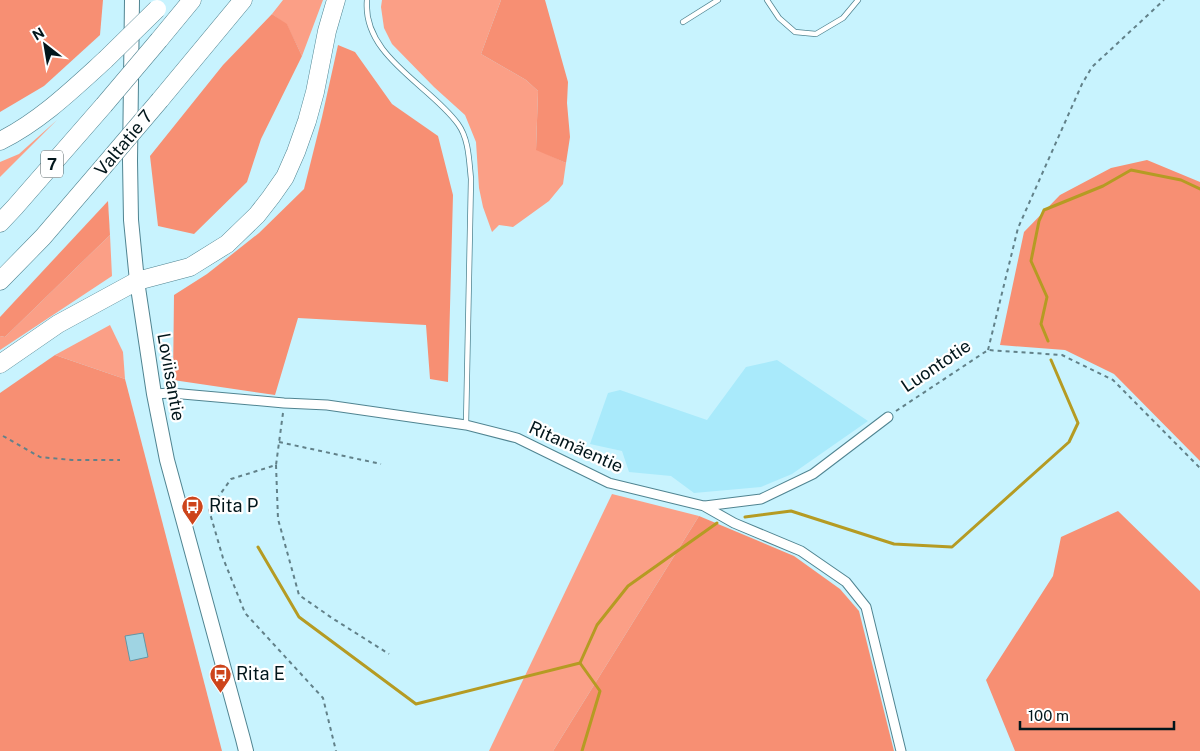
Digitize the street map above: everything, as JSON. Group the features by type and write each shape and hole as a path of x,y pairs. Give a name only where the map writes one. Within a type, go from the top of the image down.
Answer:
{"highway":[{"name":"7","path":"0,223 104,105 192,0"},
{"name":"Valtatie 7","path":"0,281 43,237 243,0"},
{"path":"0,364 58,324 136,281 190,268 226,244 257,215 285,177 308,121 336,0"},
{"path":"0,141 27,126 57,104 162,4"}],"main road":[{"name":"Loviisantie","path":"132,0 130,171 131,220 136,281 154,394 167,460 246,751"}],"street":[{"name":"Ritamäentie","path":"154,394 171,393 327,405 466,425 518,438 609,483 704,506 734,523 801,551 846,582 866,607 901,751"},
{"path":"704,506 761,498 813,474 888,417"}],"lane":[{"path":"367,0 368,16 372,28 386,53 459,124 466,143 471,180 466,425"},
{"path":"683,22 718,0"},
{"path":"767,0 779,18 796,32 816,34 843,18 858,0"}],"path":[{"path":"988,350 1018,228 1082,84 1092,67 1164,0"},
{"name":"Luontotie","path":"888,417 988,350 1062,355 1113,380 1200,468"},
{"path":"284,403 276,465 278,519 299,595 389,654"},
{"path":"3,436 40,457 72,460 120,460"},
{"path":"279,442 381,464"},
{"path":"276,465 231,479 209,510 223,558 246,613 323,698 336,751"}],"shaded area":[{"path":"0,0 103,0 100,35 44,86 0,112"},
{"path":"283,0 323,0 302,56 287,25 272,14"},
{"path":"382,0 501,0 481,54 526,80 538,91 536,149 566,163 563,184 549,201 513,227 499,225 492,232 483,207 479,188 476,142 465,115 434,87 392,44 384,28"},
{"path":"501,0 545,0 568,82 567,103 570,137 566,163 536,150 538,91 526,80 481,54"},
{"path":"272,14 287,24 302,56 261,139 247,182 194,234 158,226 150,156 223,65"},
{"path":"338,45 355,52 392,104 438,136 453,195 448,382 430,379 426,325 298,318 275,395 173,380 174,295 207,274 259,233 304,189"},
{"path":"57,120 0,177 0,162 19,154"},
{"path":"1147,160 1200,182 1200,461 1114,374 1065,350 1000,345 1024,232 1060,195 1111,168"},
{"path":"108,201 110,235 5,337 0,336 0,317"},
{"path":"110,235 112,276 0,350 0,336 5,337"},
{"path":"110,325 123,352 125,379 55,355"},
{"path":"55,355 125,379 222,751 0,751 0,393"},
{"path":"777,360 868,421 792,474 761,487 694,493 671,476 629,472 622,451 590,444 608,393 620,390 707,420 746,367"},
{"path":"612,494 699,516 553,751 489,751"},
{"path":"1118,511 1200,591 1200,751 1015,751 986,680 1053,576 1061,537"},
{"path":"699,516 794,556 840,589 859,611 894,751 553,751"}],"building":[{"path":"143,633 148,657 130,661 125,636"}],"waterway":[{"path":"1048,341 1041,324 1047,297 1031,261 1039,221 1044,210 1103,186 1131,170 1181,180 1200,189"},
{"path":"745,517 791,511 894,544 952,547 1069,442 1078,423 1051,360"},
{"path":"582,751 600,691 580,663 597,625 628,586 717,523"},
{"path":"258,547 299,617 416,704 580,663"}],"place":[{"name":"Rita P","path":"193,525"},
{"name":"Rita E","path":"220,693"}]}
